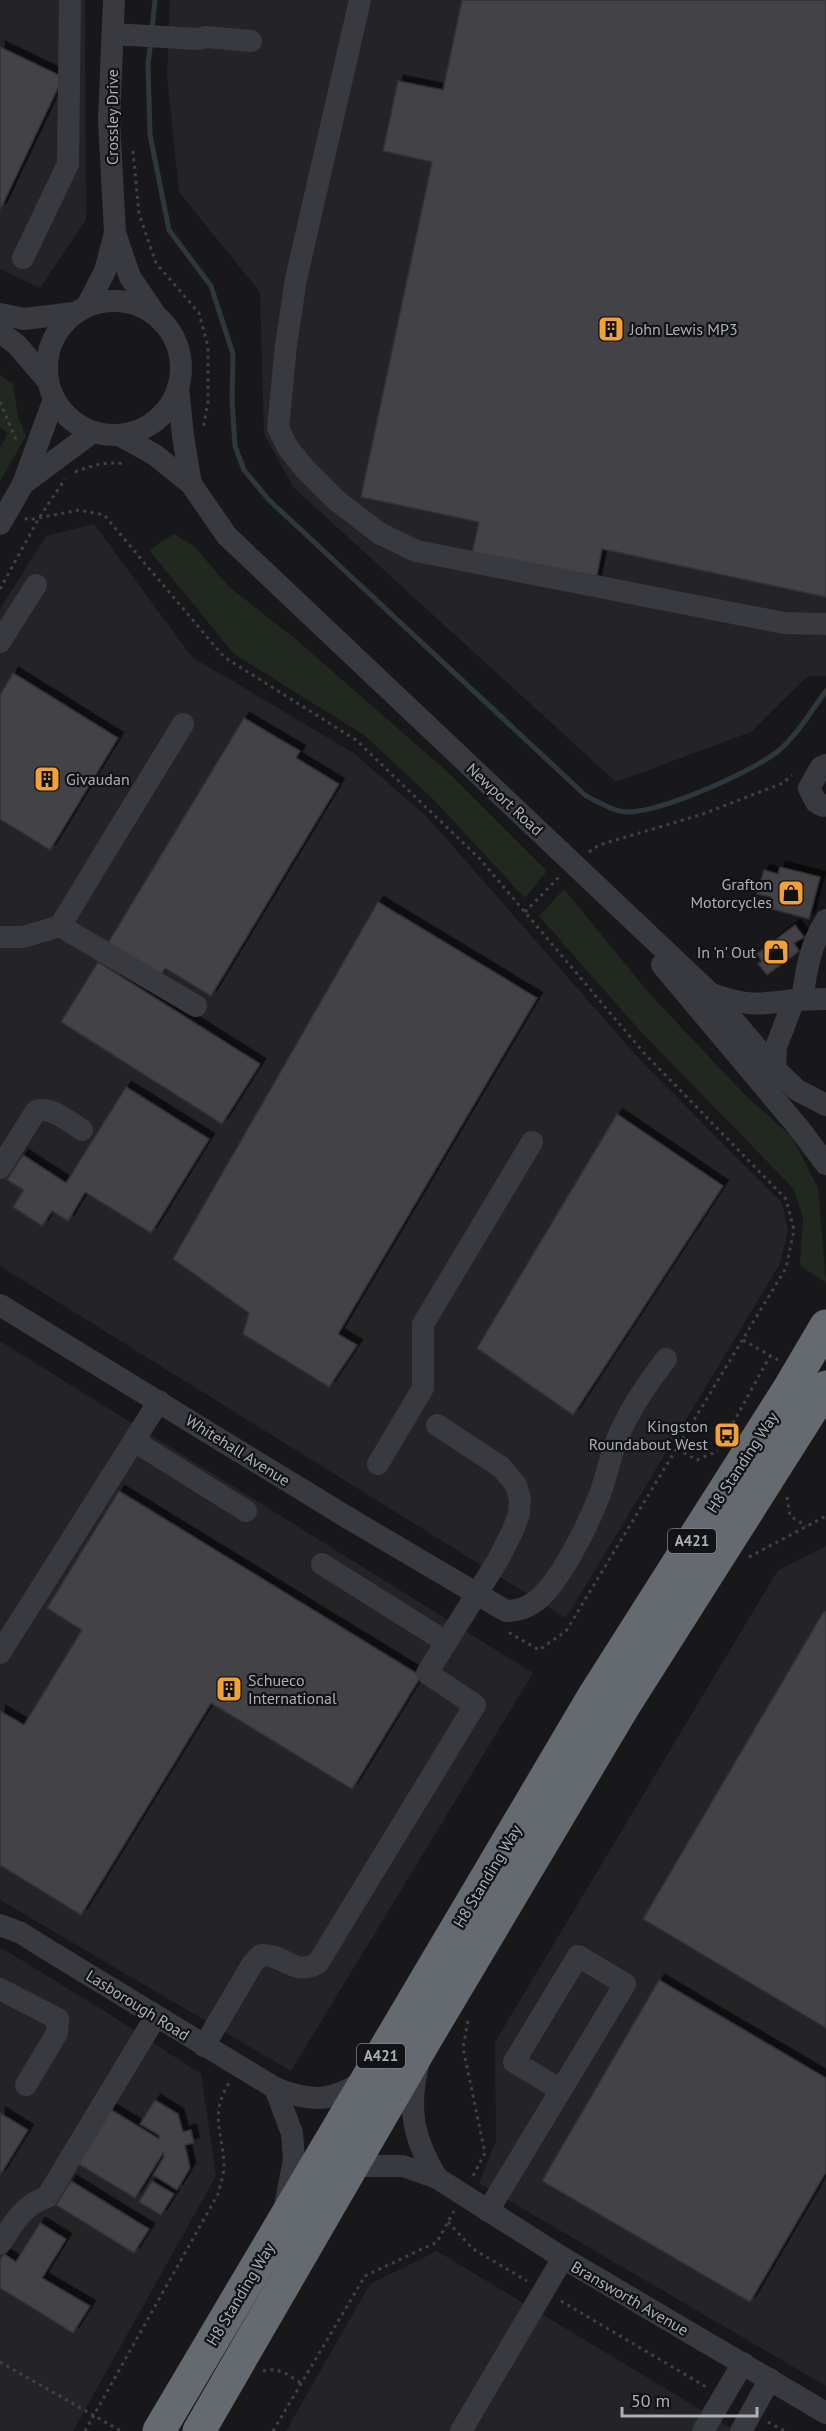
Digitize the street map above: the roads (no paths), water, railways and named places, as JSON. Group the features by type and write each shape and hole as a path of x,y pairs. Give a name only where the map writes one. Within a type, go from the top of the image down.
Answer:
{"highway":[{"name":"H8 Standing Way","path":"199,2431 424,2042 810,1393 819,1339"},
{"name":"H8 Standing Way","path":"163,2424 594,1694 810,1393"}],"street":[{"path":"23,258 68,164 70,0"},
{"name":"Crossley Drive","path":"114,0 109,120 115,233 130,276 155,315"},
{"path":"360,0 296,279 286,345 279,428 288,448 336,500 379,533 416,551 784,623 826,624"},
{"path":"113,34 251,41"},
{"name":"Crossley Drive","path":"80,310 105,271 115,233"},
{"path":"0,314 24,319 80,310 104,301 122,301 140,305 155,315 169,329 178,347 181,367 178,387 169,405 156,420 138,430 118,435 93,432 77,424 64,413 51,390 17,345 0,332"},
{"path":"4,517 23,484 51,390 46,362 51,344 60,327 80,310"},
{"name":"Newport Road","path":"178,387 183,436 192,484"},
{"path":"23,484 93,432"},
{"name":"Newport Road","path":"118,435 155,455 192,484 227,536 710,993 775,1069 797,1090 826,1105"},
{"path":"0,642 36,585"},
{"path":"0,937 23,937 60,926 183,724"},
{"path":"826,765 821,767 809,788 816,802 826,806"},
{"path":"572,863 702,1012 826,1164"},
{"path":"775,1069 776,1047 798,1000 808,961 819,930 826,920"},
{"path":"60,926 196,1006"},
{"path":"710,993 738,1004 763,1005 826,999"},
{"path":"0,1168 36,1111 43,1108 82,1130"},
{"path":"378,1464 423,1388 423,1324 532,1142"},
{"name":"Whitehall Avenue","path":"0,1305 345,1516 472,1601 506,1611 515,1611 537,1600 549,1588 600,1495 617,1439 629,1415 644,1389 666,1359"},
{"path":"0,1653 159,1401"},
{"path":"204,2046 261,1955 274,1954 296,1968 308,1969 318,1963 475,1705 427,1673 498,1560 519,1514 520,1498 516,1485 501,1467 436,1425"},
{"path":"134,1441 246,1511"},
{"path":"322,1564 446,1642"},
{"name":"Lasborough Road","path":"0,1924 21,1933 239,2067 293,2096 320,2099 346,2092 368,2078"},
{"path":"488,2211 625,1984 578,1956 514,2062 561,2090"},
{"path":"0,1989 58,2019 57,2033 26,2085"},
{"path":"0,2244 21,2213 34,2201 47,2197 156,2016"},
{"name":"Bransworth Avenue","path":"424,2042 413,2089 412,2109 415,2135 437,2178"},
{"path":"275,2088 292,2133 294,2160 280,2229"},
{"name":"Bransworth Avenue","path":"353,2166 385,2164 403,2166 437,2178 563,2258 826,2413"},
{"path":"461,2431 563,2258"},
{"path":"703,2431 743,2363"},
{"path":"746,2422 770,2379"}],"waterway":[{"path":"152,31 155,0"},
{"path":"151,40 148,64 150,135 169,230 211,286 233,354 232,399 235,446 244,470 269,500 586,796 613,809 629,812 664,805 706,790 764,761 784,746 826,691"}],"place":[{"name":"John Lewis MP3","path":"611,329"},
{"name":"Givaudan","path":"47,779"},
{"name":"Grafton Motorcycles","path":"791,893"},
{"name":"In 'n' Out","path":"776,952"},
{"name":"Kingston Roundabout West","path":"727,1435"},
{"name":"Schueco International","path":"229,1689"}]}
